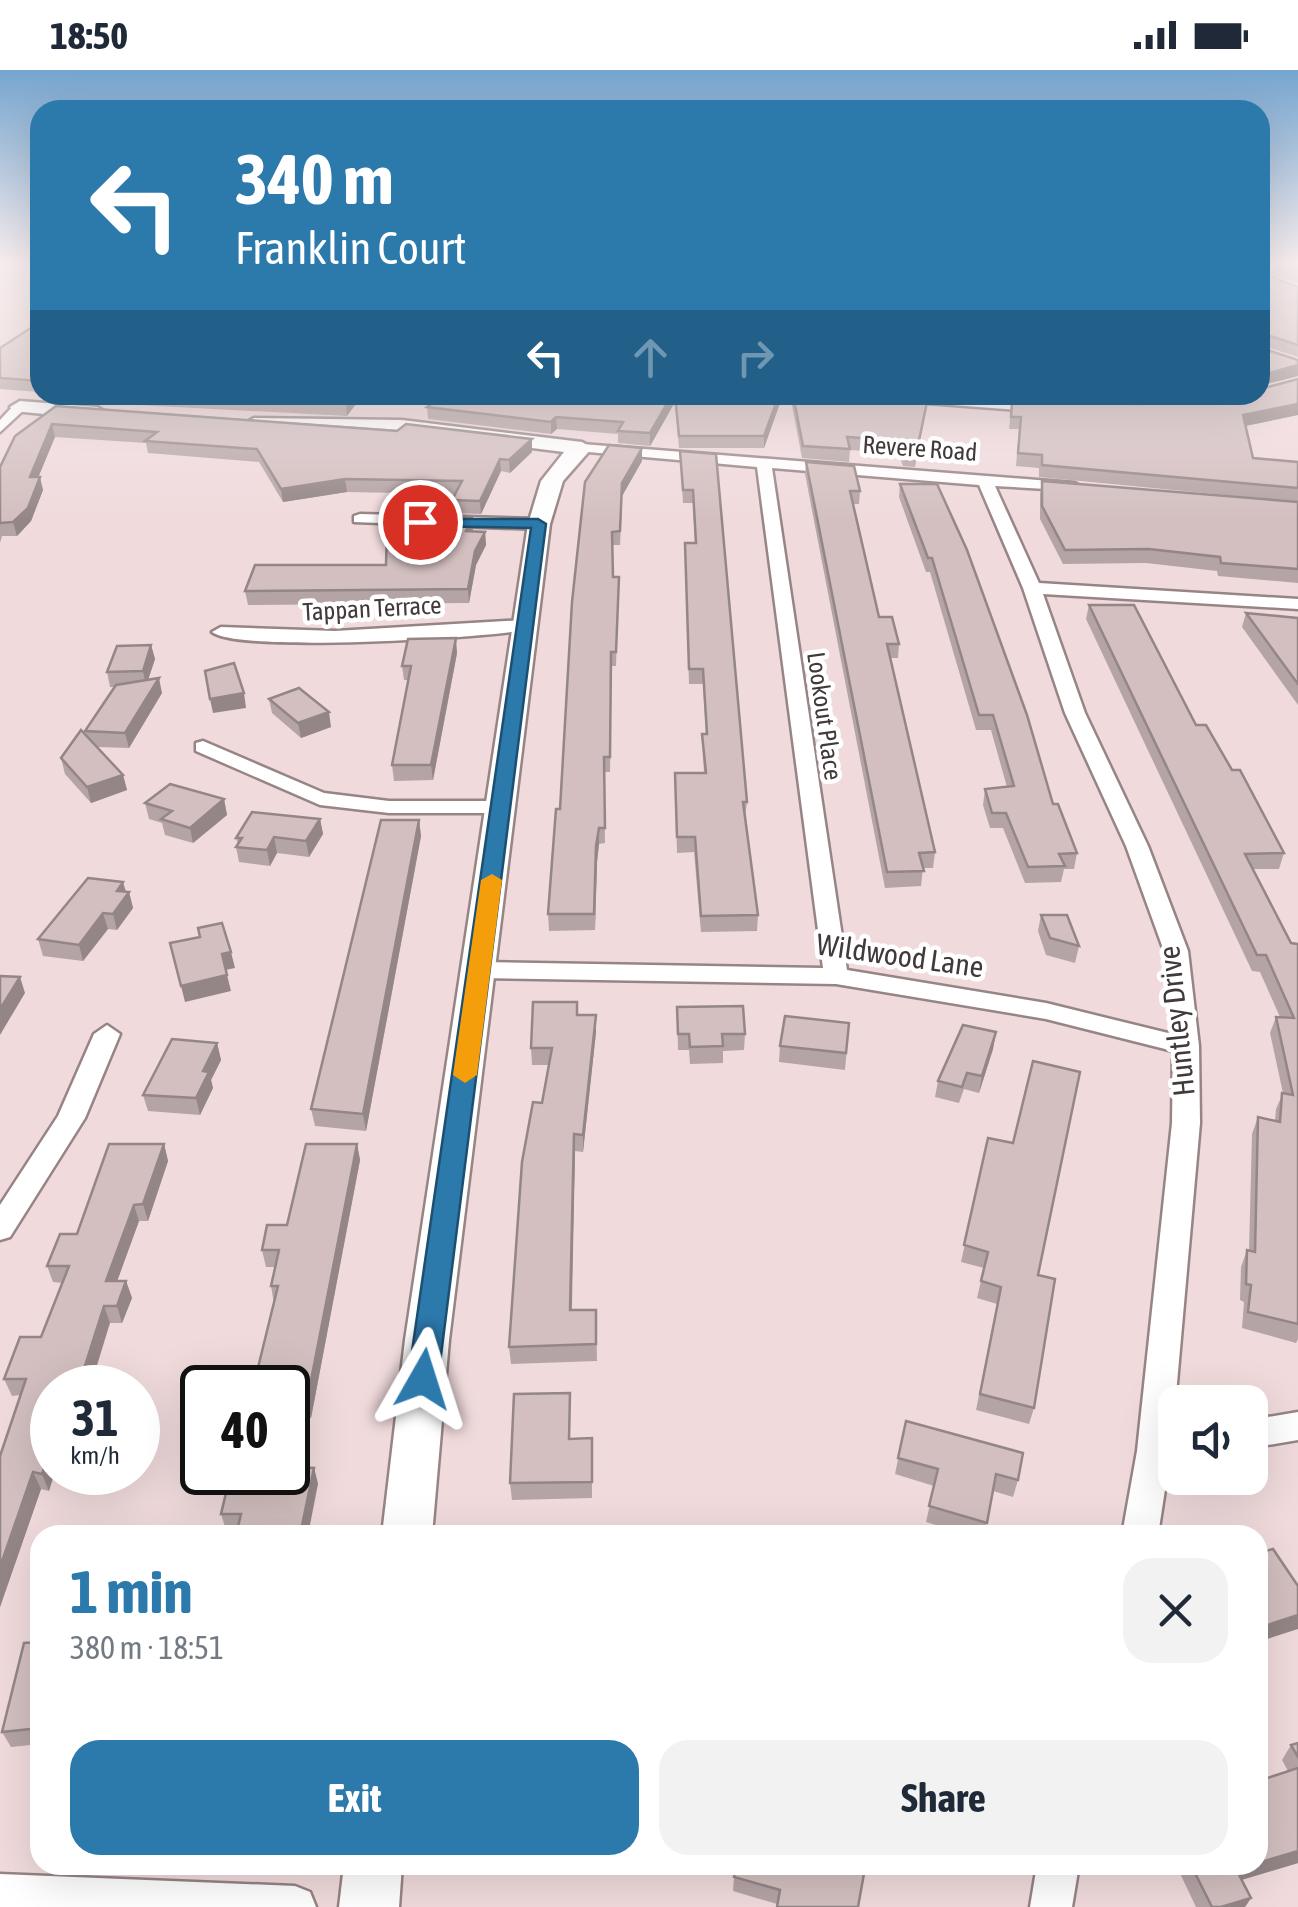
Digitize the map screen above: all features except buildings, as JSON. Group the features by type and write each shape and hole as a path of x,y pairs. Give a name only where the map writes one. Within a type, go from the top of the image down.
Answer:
{"street":[{"path":"1020,405 1052,408"},
{"path":"0,428 10,406 118,414"},
{"name":"Revere Road","path":"234,422 402,426 582,448 1084,488"},
{"path":"408,1525 427,1340 538,524 545,490 558,466 582,448"},
{"name":"Lookout Place","path":"764,463 836,976"},
{"name":"Huntley Drive","path":"985,480 1032,588 1075,713 1137,846 1176,951 1186,1046 1186,1123 1169,1385"},
{"path":"360,518 538,524"},
{"path":"1032,588 1298,604"},
{"name":"Tappan Terrace","path":"221,632 271,637 342,636 525,625"},
{"path":"203,748 320,798 388,807 502,807"},
{"name":"Wildwood Lane","path":"480,970 836,976 1046,1011 1186,1046"},
{"path":"0,1229 72,1118 107,1034"},
{"path":"1268,1431 1298,1426"},
{"name":"Huntley Drive","path":"1143,1525 1158,1473"},
{"path":"369,1907 373,1875"},
{"path":"1050,1907 1056,1875"},
{"path":"0,1895 295,1907"}],"slow traffic":[{"path":"465,1075 492,880"}],"route":[{"path":"420,522 538,524 423,1379"}]}
